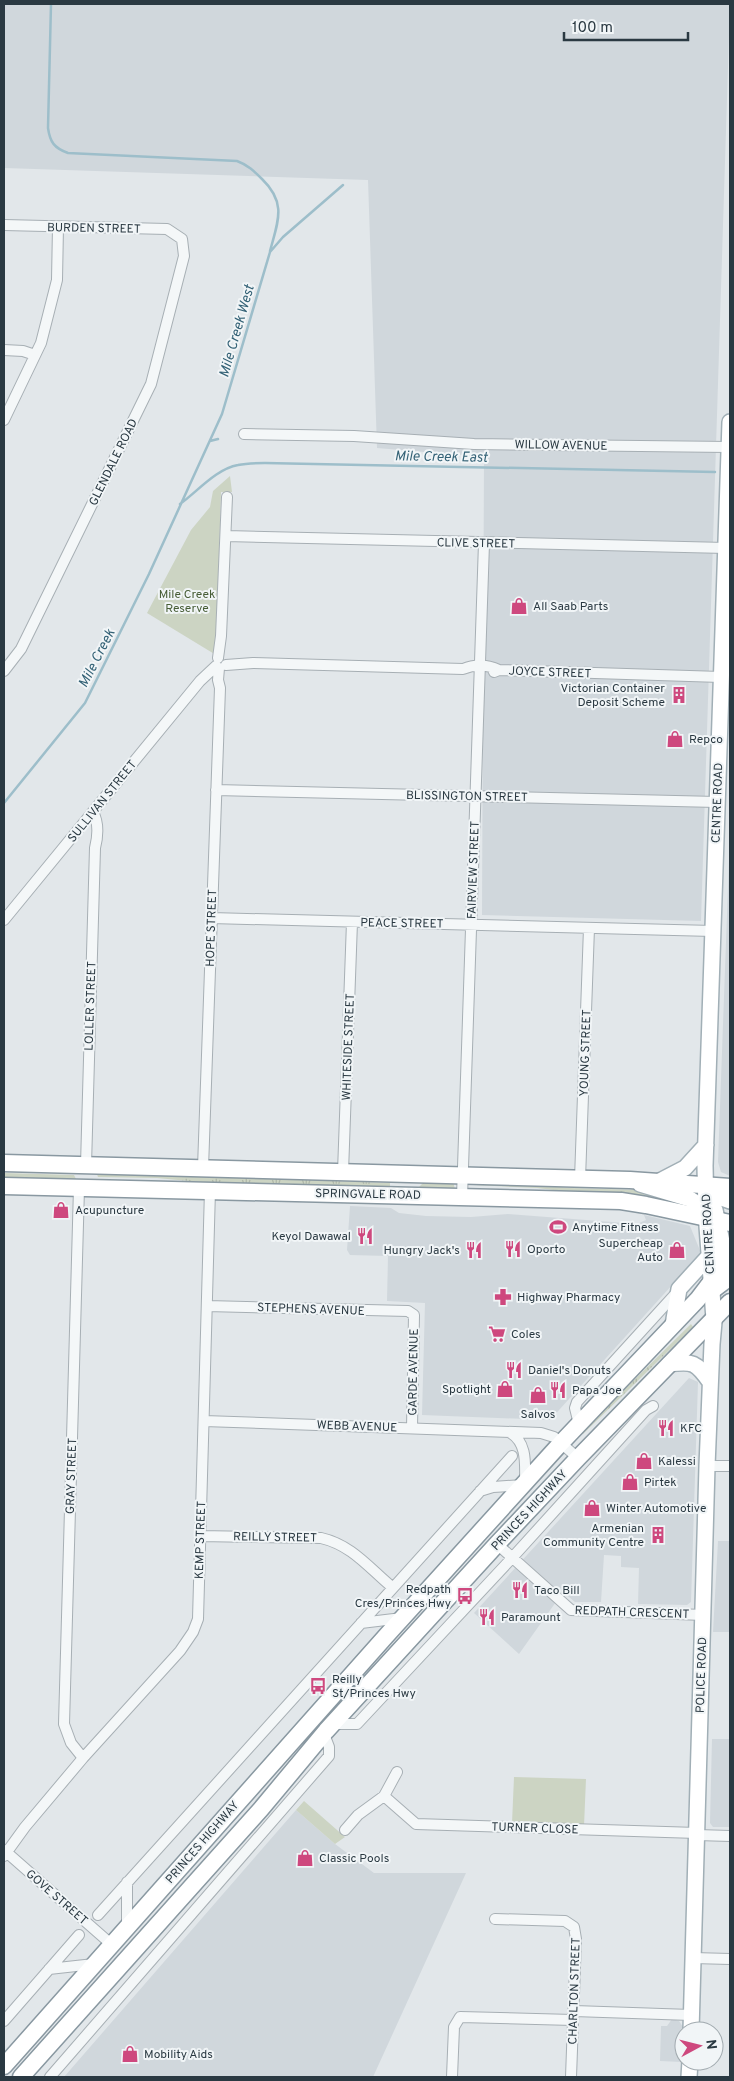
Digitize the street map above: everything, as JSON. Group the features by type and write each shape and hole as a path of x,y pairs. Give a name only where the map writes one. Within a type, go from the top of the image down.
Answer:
{"highway":[{"name":"SPRINGVALE ROAD","path":"4,1163 630,1180 730,1186"},
{"path":"79,1188 86,1165"},
{"name":"SPRINGVALE ROAD","path":"4,1186 621,1201 715,1218"},
{"name":"PRINCES HIGHWAY","path":"4,2066 402,1618 561,1444 717,1280"},
{"name":"PRINCES HIGHWAY","path":"20,2077 126,1958 267,1814 329,1729 497,1544 730,1302"},
{"path":"111,1944 126,1958"}],"main road":[{"name":"CENTRE ROAD","path":"717,1280 724,1246 705,1184 730,422"},
{"path":"658,1182 685,1168 706,1145"},
{"path":"630,1180 690,1199 715,1218"},
{"path":"705,1184 716,1196 730,1201"},
{"name":"CENTRE ROAD","path":"715,1218 709,1256 717,1280"},
{"path":"674,1325 680,1288 709,1256"},
{"name":"POLICE ROAD","path":"692,2021 707,1466 710,1382 717,1280"},
{"path":"669,1364 687,1362 696,1365 710,1382"}],"street":[{"name":"BURDEN STREET","path":"4,225 168,229 182,239"},
{"path":"4,420 41,343 57,280 58,227"},
{"name":"GLENDALE ROAD","path":"4,671 21,649 151,384 184,256 182,239"},
{"path":"4,350 23,350 35,355"},
{"name":"WILLOW AVENUE","path":"244,434 354,436 474,444 729,447"},
{"name":"HOPE STREET","path":"203,1168 227,496"},
{"name":"CLIVE STREET","path":"226,536 726,548"},
{"name":"FAIRVIEW STREET","path":"462,1197 484,543"},
{"name":"JOYCE STREET","path":"221,663 463,669 470,666 480,669 490,666 499,670 721,677"},
{"name":"SULLIVAN STREET","path":"4,920 200,681 221,663"},
{"name":"BLISSINGTON STREET","path":"216,790 717,802"},
{"name":"LOLLER STREET","path":"86,1165 97,824 93,812"},
{"path":"82,826 90,835 95,848"},
{"name":"PEACE STREET","path":"211,918 713,931"},
{"name":"WHITESIDE STREET","path":"344,1172 352,922"},
{"name":"YOUNG STREET","path":"580,1179 589,928"},
{"name":"GRAY STREET","path":"79,1188 64,1724 71,1743 83,1758"},
{"name":"KEMP STREET","path":"4,1851 83,1758 180,1650 193,1632 198,1619 210,1190"},
{"path":"580,1424 575,1408 576,1402 680,1288"},
{"name":"STEPHENS AVENUE","path":"207,1306 408,1311 414,1315"},
{"name":"GARDE AVENUE","path":"412,1428 414,1315"},
{"name":"PRINCES HIGHWAY","path":"329,1729 357,1724 512,1558 646,1410 654,1406"},
{"name":"WEBB AVENUE","path":"204,1422 544,1433 552,1435 578,1458"},
{"path":"509,1432 518,1439 523,1449 524,1484"},
{"path":"98,1915 512,1456"},
{"path":"707,1466 730,1466"},
{"name":"PRINCES HIGHWAY","path":"479,1492 493,1487 524,1484"},
{"name":"REILLY STREET","path":"200,1536 321,1538 334,1541 345,1546 392,1587"},
{"name":"REDPATH CRESCENT","path":"497,1544 563,1604 574,1611 703,1615"},
{"path":"361,1622 402,1618"},
{"path":"345,1830 358,1815 384,1796 397,1772"},
{"name":"TURNER CLOSE","path":"384,1796 416,1824 730,1836"},
{"name":"PRINCES HIGHWAY","path":"50,2077 141,1970 267,1814"},
{"name":"GOVE STREET","path":"4,1851 111,1944"},
{"path":"127,1882 127,1927"},
{"name":"CHARLTON STREET","path":"495,1919 573,1924 576,1933 571,2077"},
{"path":"4,2021 79,1935"},
{"path":"126,1958 141,1970"},
{"path":"693,1958 730,1959"},
{"path":"49,1969 94,1964"},
{"path":"452,2077 454,2027 460,2018 692,2015"}],"shaded area":[{"path":"4,4 730,4 701,921 482,915 484,457 377,448 368,180 4,168"},
{"path":"730,832 730,1176 721,1172 718,1162"},
{"path":"350,1206 391,1208 399,1213 426,1216 471,1217 508,1214 625,1223 639,1223 646,1220 644,1215 690,1226 701,1253 550,1420 422,1415 425,1303 387,1301 388,1256 350,1255 347,1250"},
{"path":"689,1378 698,1382 691,1602 687,1605 638,1604 639,1568 621,1567 621,1556 604,1555 601,1602 575,1602 563,1592 519,1654 474,1613"},
{"path":"718,1541 730,1541 730,1632 713,1632"},
{"path":"712,1739 730,1739 730,1827 713,1827 710,1823"},
{"path":"296,1810 335,1844 374,1873 466,1873 373,2077 64,2077"},
{"path":"672,2019 679,2021 674,2021 674,2062 660,2061 661,2026 667,2026"}],"green space":[{"name":"Mile Creek Reserve","path":"230,476 232,492 221,492 216,655 147,613 191,530 210,507 213,491"},
{"path":"96,1172 297,1177 332,1181 390,1183 390,1189 220,1184 157,1178 98,1177"},
{"path":"4,1173 74,1175 76,1179 4,1179"},
{"path":"425,1181 453,1182 455,1189 417,1189"},
{"path":"472,1183 641,1190 687,1206 537,1188 473,1185"},
{"path":"691,1324 693,1327 583,1434 580,1433"},
{"path":"514,1777 586,1779 584,1826 512,1823"},
{"path":"304,1801 345,1837 335,1844 296,1810"}],"waterway":[{"path":"51,4 48,128 54,144 59,149 68,153 237,161 251,168 259,176 270,188 278,204 278,221 270,251"},
{"name":"Mile Creek West","path":"4,803 85,703 149,574 222,414 270,252 283,237 343,185"},
{"name":"Mile Creek West","path":"210,441 218,439"},
{"name":"Mile Creek East","path":"180,504 222,471 230,467 252,463 715,472"}],"place":[{"name":"All Saab Parts","path":"519,606"},
{"name":"Victorian Container Deposit Scheme","path":"679,695"},
{"name":"Repco","path":"675,739"},
{"name":"Acupuncture","path":"61,1210"},
{"name":"Anytime Fitness","path":"558,1227"},
{"name":"Keyol Dawawal","path":"365,1236"},
{"name":"Oporto","path":"513,1249"},
{"name":"Hungry Jack's","path":"474,1250"},
{"name":"Supercheap Auto","path":"677,1250"},
{"name":"Highway Pharmacy","path":"503,1297"},
{"name":"Coles","path":"497,1334"},
{"name":"Daniel's Donuts","path":"514,1370"},
{"name":"Spotlight","path":"505,1389"},
{"name":"Papa Joe","path":"558,1390"},
{"name":"Salvos","path":"538,1395"},
{"name":"KFC","path":"666,1428"},
{"name":"Kalessi","path":"644,1461"},
{"name":"Pirtek","path":"630,1482"},
{"name":"Winter Automotive","path":"592,1508"},
{"name":"Armenian Community Centre","path":"658,1535"},
{"name":"Taco Bill","path":"520,1590"},
{"name":"Redpath Cres/Princes Hwy","path":"465,1596"},
{"name":"Paramount","path":"487,1617"},
{"name":"Reilly St/Princes Hwy","path":"318,1686"},
{"name":"Classic Pools","path":"305,1858"},
{"name":"Mobility Aids","path":"130,2054"}],"water label":[{"name":"Mile Creek","path":"96,658"}]}
